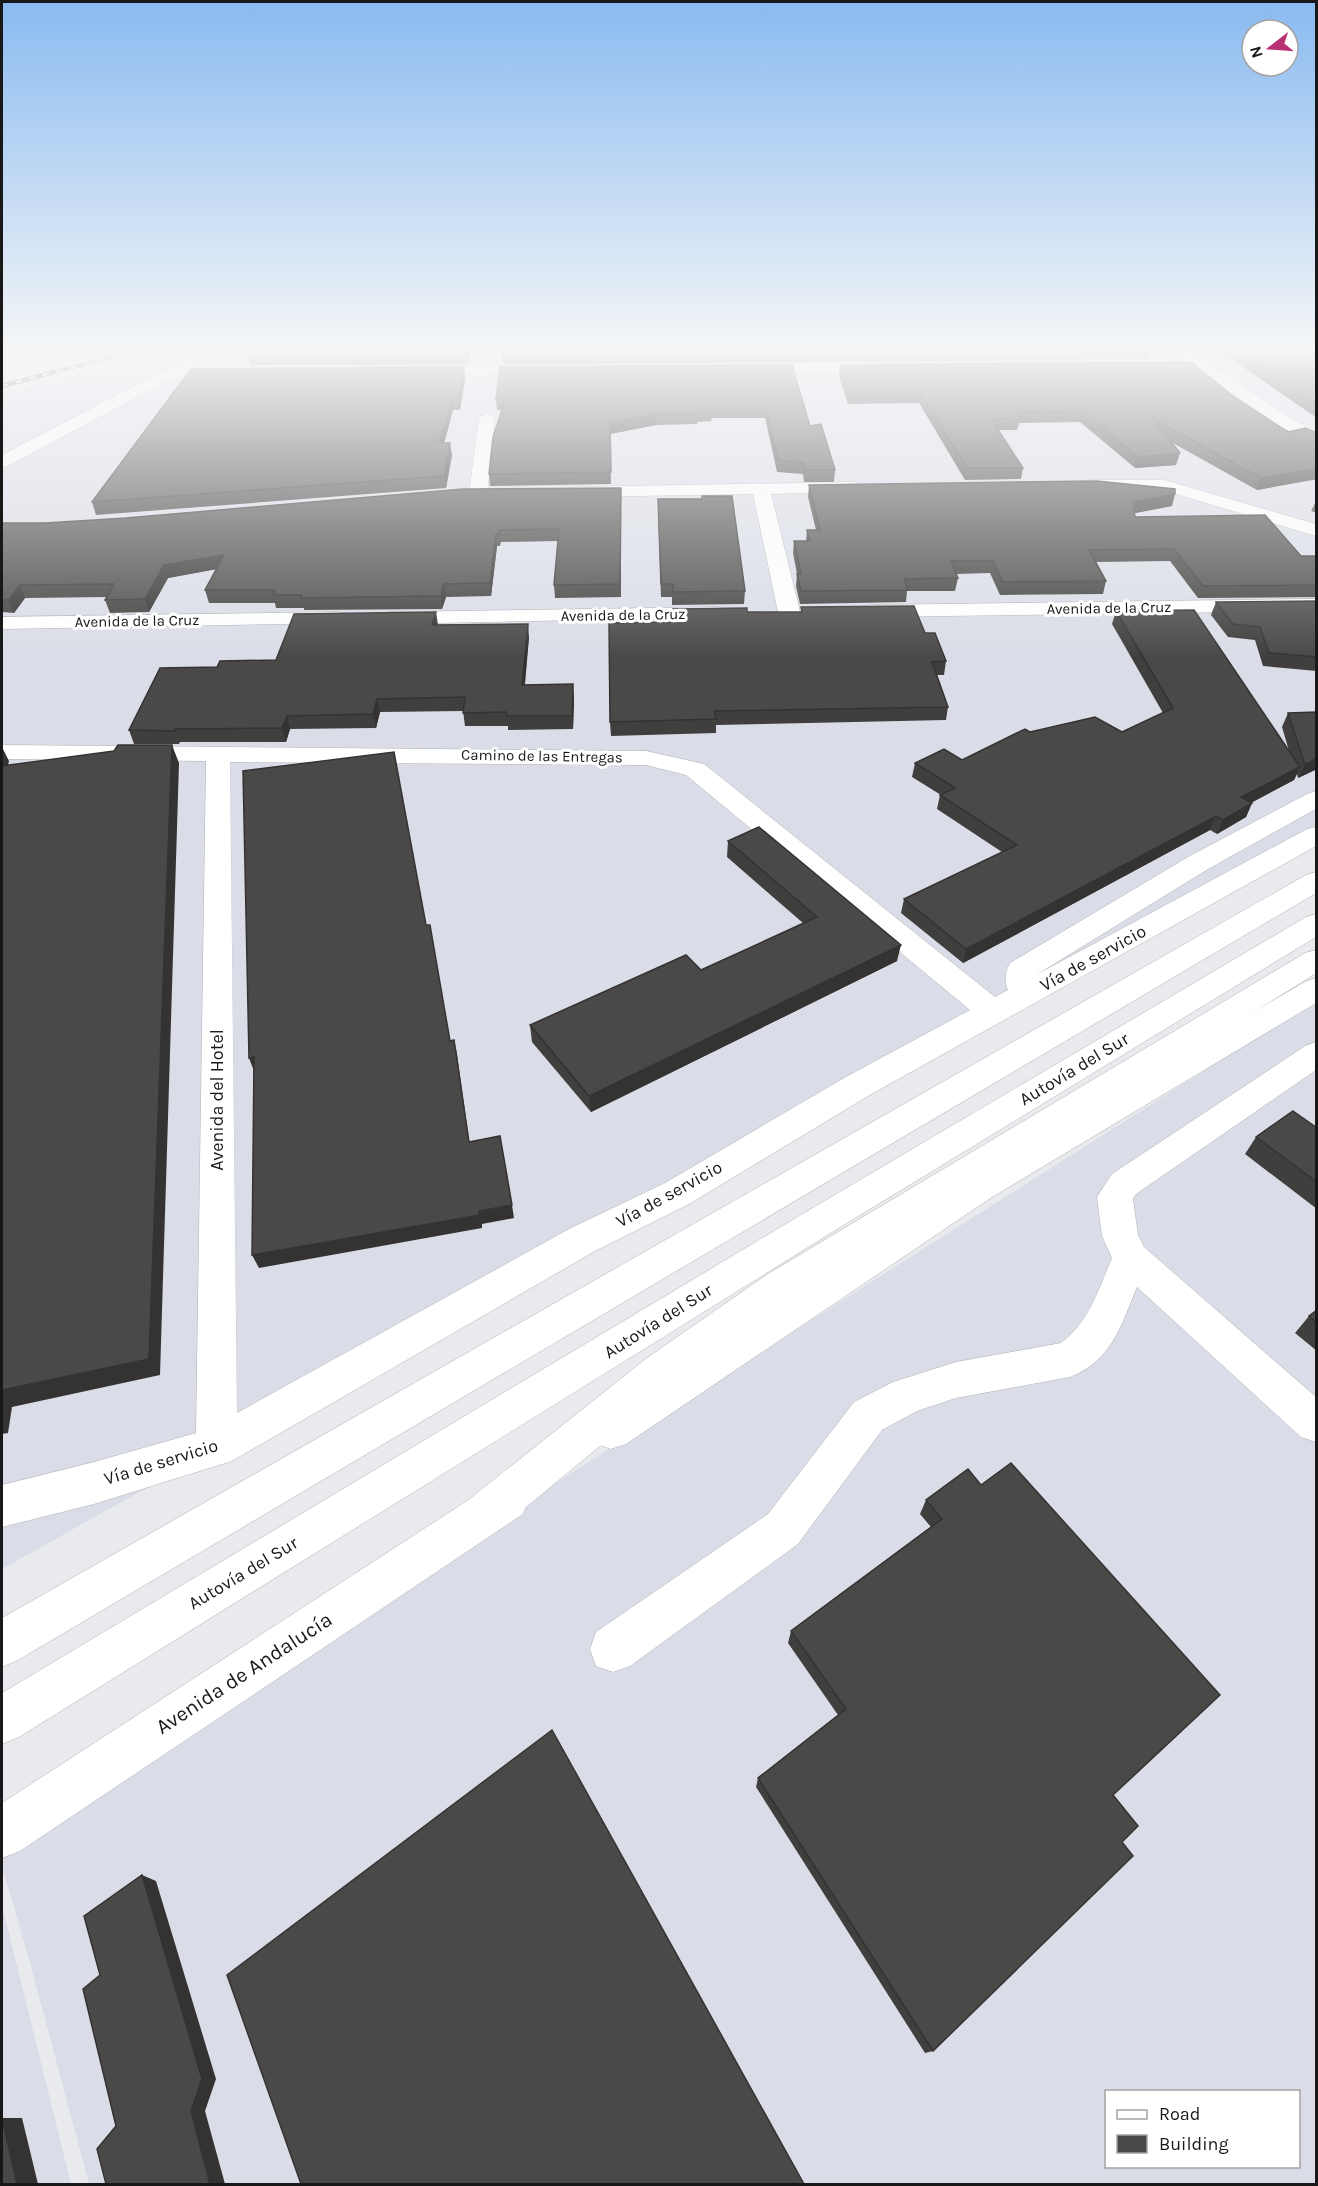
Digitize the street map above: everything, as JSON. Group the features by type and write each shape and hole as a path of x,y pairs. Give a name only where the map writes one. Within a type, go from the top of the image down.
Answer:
{"main road":[{"path":"2,462 17,454"},
{"path":"479,454 471,494 501,493"},
{"path":"1073,485 1164,485 1317,530"},
{"path":"560,492 876,487"},
{"path":"761,489 789,612"},
{"name":"Avenida de la Cruz","path":"849,612 1317,605"},
{"path":"765,613 813,612"},
{"name":"Avenida de la Cruz","path":"2,623 741,613"},
{"name":"Camino de las Entregas","path":"2,752 646,758 695,769 994,1013"},
{"name":"Avenida del Hotel","path":"217,1447 218,753"},
{"path":"1025,995 1020,982 1021,970 1198,863 1317,799"},
{"name":"Vía de servicio","path":"2,1506 94,1483 217,1447 582,1240 678,1193 856,1087 1317,835"},
{"path":"2,1644 1317,880"},
{"name":"Autovía del Sur","path":"2,1720 829,1216 1317,924"},
{"path":"487,1512 661,1371 781,1286 1317,960"},
{"path":"487,1512 976,1189 1317,989"},
{"path":"1317,1054 1124,1184 1114,1197 1120,1236 1131,1258 1317,1423"},
{"path":"613,1649 783,1528 868,1416 907,1395 956,1380 1070,1359 1089,1345 1101,1326 1131,1258"},
{"name":"Avenida de Andalucía","path":"2,1833 487,1512"}],"shaded area":[{"path":"2,454 1316,454 1316,835 2,1569"},
{"path":"1316,1000 1316,2184 89,2184 2,1866 2,1839 696,1393"},
{"path":"2,1905 71,2184 2,2184"}],"building":[{"path":"128,454 448,454 444,476 92,502"},
{"path":"491,454 611,454 611,472 489,474"},
{"path":"777,454 830,454 835,470 805,470 804,463 778,460"},
{"path":"958,454 1014,454 1023,468 967,468"},
{"path":"1134,454 1169,454 1138,457"},
{"path":"1217,454 1317,454 1317,468 1261,478"},
{"path":"1097,481 1175,489 1175,494 1133,502 1135,517 1265,515 1301,556 1317,556 1317,585 1203,586 1174,549 1089,550 1106,581 1003,582 993,561 951,561 958,578 904,579 908,590 801,591 797,574 801,574 794,541 810,541 807,530 820,530 809,485"},
{"path":"621,488 620,584 554,585 559,529 499,530 499,534 496,534 490,583 444,584 441,596 301,598 302,595 273,595 275,590 205,590 224,555 164,565 145,599 105,600 114,584 20,585 9,600 2,600 2,523 126,518 463,489"},
{"path":"702,496 732,496 745,591 673,592 673,584 661,584 658,499 702,499"},
{"path":"1317,601 1317,657 1269,653 1260,627 1233,624 1216,602"},
{"path":"914,606 925,633 935,633 946,661 932,662 948,707 714,711 716,719 610,722 609,623 673,622 673,609 747,608 747,612 802,612 801,607"},
{"path":"1194,610 1300,767 1241,797 1252,803 1223,820 1216,816 966,949 904,899 1017,845 940,795 955,788 915,763 944,749 962,760 1025,729 1030,732 1095,717 1122,732 1173,708 1116,611"},
{"path":"436,612 432,625 528,624 522,685 573,684 572,716 507,716 506,712 463,713 465,697 377,699 373,714 287,716 282,728 129,730 160,668 217,667 220,661 276,660 294,614"},
{"path":"1317,712 1317,758 1305,765 1288,713"},
{"path":"118,745 172,745 149,1359 2,1390 2,766 114,751"},
{"path":"394,752 426,925 430,925 450,1041 454,1040 469,1142 500,1136 512,1205 479,1211 480,1215 252,1255 254,1057 249,1058 243,771"},
{"path":"759,827 901,945 589,1096 530,1025 686,955 701,970 817,917 728,841"},
{"path":"1293,1111 1317,1128 1317,1182 1256,1137"},
{"path":"1317,1310 1317,1323 1309,1316"},
{"path":"1011,1463 1220,1695 1113,1795 1138,1826 1122,1842 1133,1856 933,2051 758,1778 846,1709 791,1631 942,1519 926,1500 968,1469 981,1485"},
{"path":"552,1730 804,2184 301,2184 227,1975"},
{"path":"142,1875 202,2079 191,2111 210,2184 106,2184 97,2149 116,2126 83,1989 100,1975 84,1916"},
{"path":"2,2118 17,2184 2,2184"}]}
